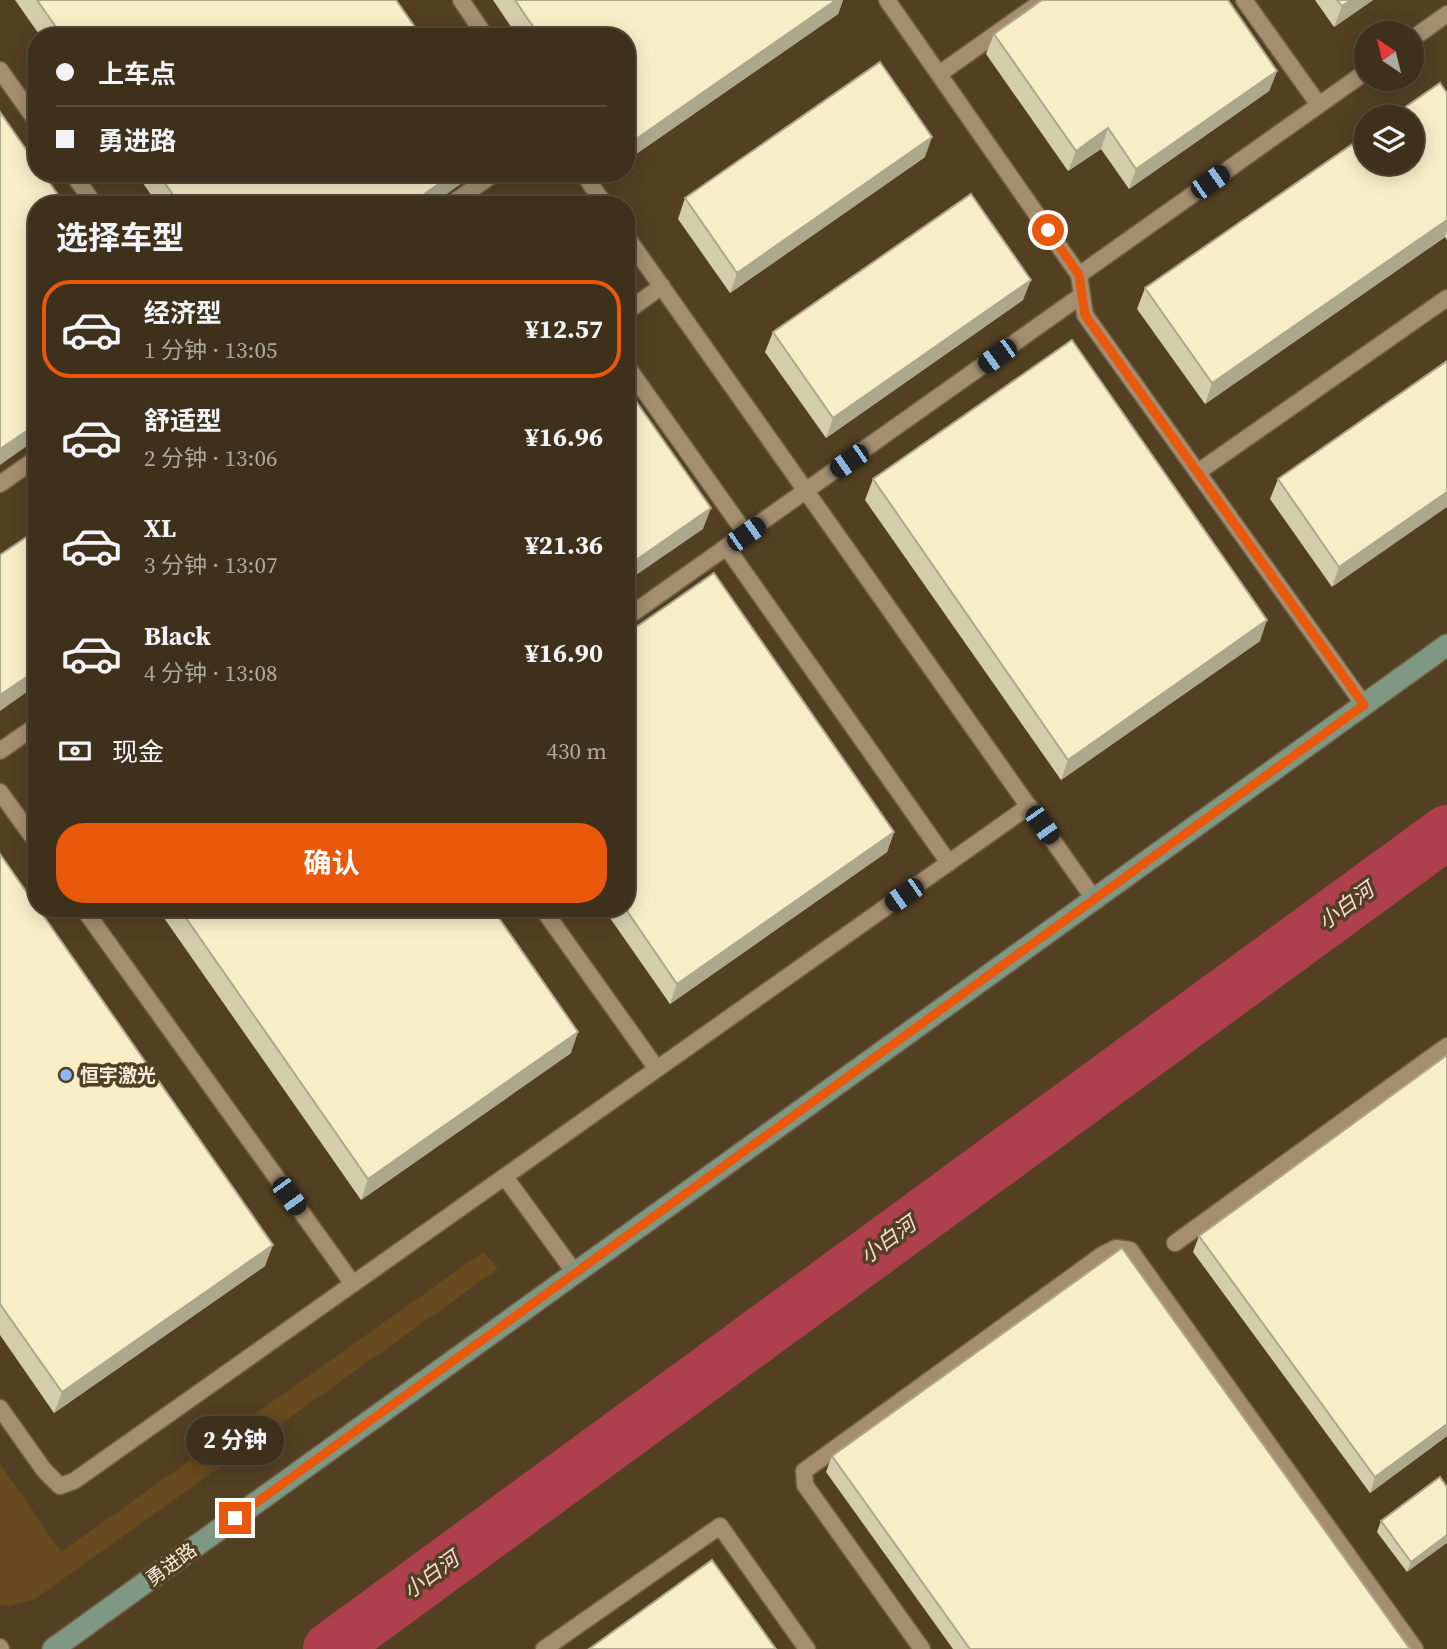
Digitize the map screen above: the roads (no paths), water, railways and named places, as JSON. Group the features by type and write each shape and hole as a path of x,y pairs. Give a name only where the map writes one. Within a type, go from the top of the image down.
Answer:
{"street":[{"name":"勇进路","path":"53,1649 1447,645"}],"lane":[{"path":"461,0 480,28"},
{"path":"887,0 1079,275 1085,315 1364,705"},
{"path":"939,74 1044,0"},
{"path":"1244,0 1319,106"},
{"path":"1424,30 1447,14"},
{"path":"0,70 28,109"},
{"path":"1079,275 1354,80"},
{"path":"463,196 482,182"},
{"path":"635,248 1094,899"},
{"path":"635,306 662,286"},
{"path":"635,612 1082,295"},
{"path":"1198,472 1447,298"},
{"path":"635,378 746,534"},
{"path":"0,484 28,464"},
{"path":"727,548 949,863"},
{"path":"0,751 28,731"},
{"path":"0,792 28,831"},
{"path":"0,1408 44,1470 60,1486 67,1483 1028,807"},
{"path":"89,917 352,1284"},
{"path":"548,917 657,1069"},
{"path":"1175,1243 1447,1046"},
{"path":"505,1177 575,1273"},
{"path":"922,1649 805,1485 804,1471 1102,1255 1116,1248 1130,1251 1415,1649"},
{"path":"544,1649 720,1526 807,1649"}],"waterway":[{"name":"小白河","path":"330,1649 1447,832"}],"place":[{"name":"恒宇激光","path":"66,1075"}]}
